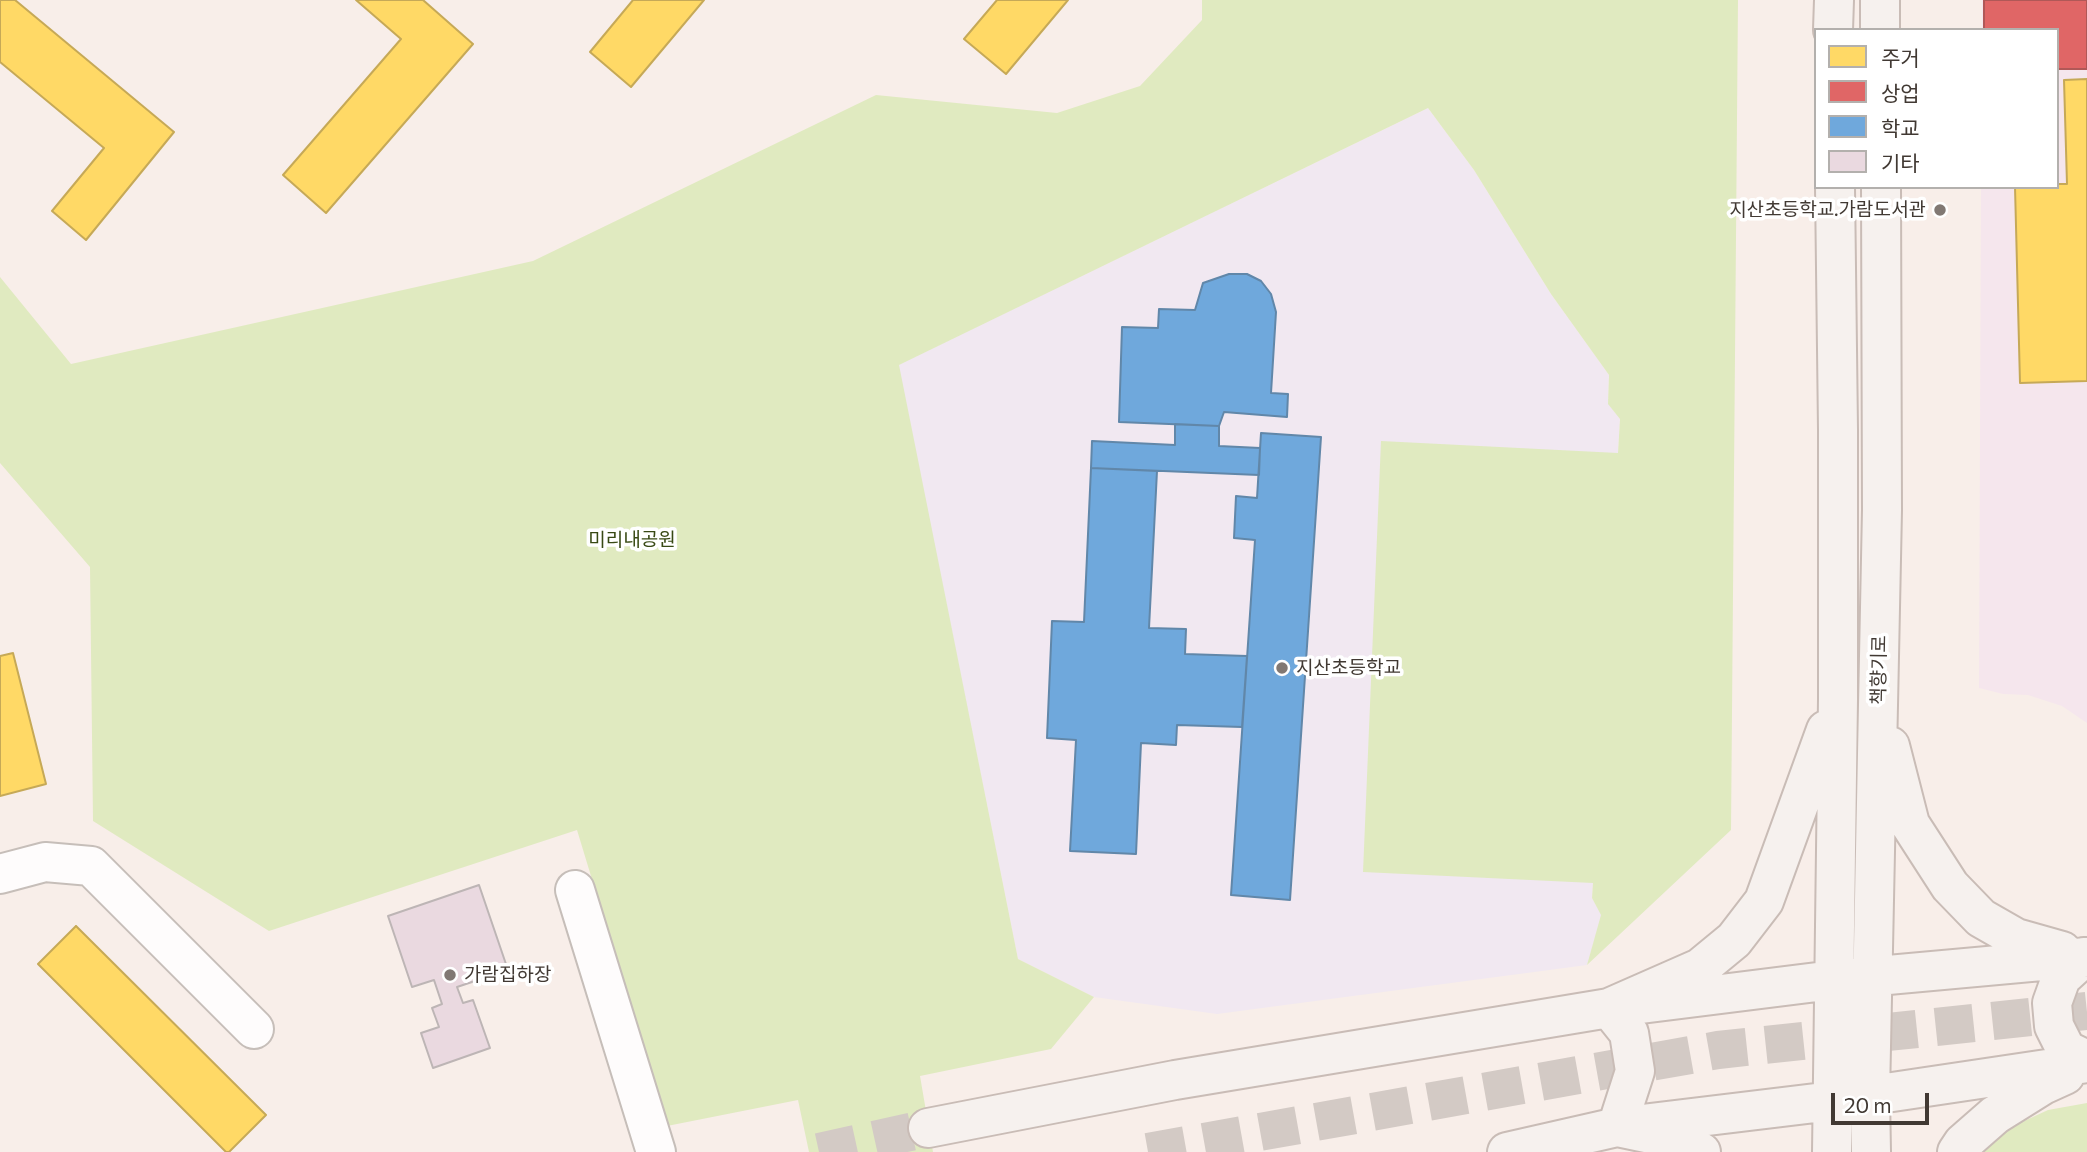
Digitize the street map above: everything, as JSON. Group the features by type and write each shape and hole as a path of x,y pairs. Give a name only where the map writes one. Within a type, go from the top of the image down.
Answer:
{"main road":[{"path":"1833,28 1834,0"},
{"path":"1880,0 1880,28"},
{"path":"1832,1152 1838,699 1835,189"},
{"name":"책향기로","path":"1871,1152 1882,510 1881,189"},
{"path":"1878,698 1910,824 1950,886 1981,918 2016,938 2086,957"},
{"path":"1609,1008 1700,968 1734,940 1764,901 1838,699"},
{"path":"928,1128 1175,1080 1609,1008 1833,980 2086,957"},
{"path":"2086,957 2061,978 2052,1003 2054,1026 2066,1050 2087,1062"},
{"path":"1609,1008 1629,1033 1635,1071 1617,1127"},
{"path":"1507,1152 1617,1127 1832,1101 2087,1062"},
{"path":"1957,1152 1963,1143 1996,1115 2043,1085 2087,1062"},
{"path":"1617,1127 1675,1139 1700,1152"}],"lane":[{"path":"0,874 45,862 91,866 254,1029"},
{"path":"575,890 656,1152"}],"shaded area":[{"path":"1982,0 2087,0 2087,723 2062,706 2028,695 2003,694 1979,688 1981,189 2059,189 2059,28 1982,28"},
{"name":"지산초등학교","path":"1428,108 1474,170 1551,294 1609,375 1608,403 1620,419 1592,898 1602,915 1587,965 1217,1014 1094,997 1018,959 898,365"}],"green space":[{"name":"미리내공원","path":"1202,0 1738,0 1731,830 1587,965 1601,915 1592,898 1593,883 1363,872 1381,441 1618,453 1620,419 1608,404 1609,375 1551,294 1474,170 1428,108 899,365 1018,959 1094,997 1051,1049 920,1076 933,1152 809,1152 798,1100 667,1126 577,830 269,931 93,821 90,567 0,463 0,277 71,364 533,261 876,95 1057,113 1140,86 1202,20"},
{"path":"2087,1103 2087,1152 1984,1152 1996,1134 2048,1110"}],"building: 주거":[{"path":"0,0 15,0 174,132 86,240 52,211 104,148 0,62"},
{"path":"356,0 423,0 473,44 326,213 283,175 401,39"},
{"path":"633,0 704,0 631,87 590,52"},
{"path":"997,0 1068,0 1006,74 964,39"},
{"path":"2087,79 2087,381 2020,383 2015,189 2059,189 2059,184 2067,184 2064,80"},
{"path":"13,653 46,784 0,796 0,656"},
{"path":"76,926 266,1115 229,1152 226,1152 38,964"}],"building: 상업":[{"path":"1984,0 2087,0 2087,69 2059,69 2059,28 1984,28"}],"building: 학교":[{"path":"1229,274 1247,274 1261,281 1271,294 1276,312 1271,393 1288,394 1287,417 1224,412 1219,426 1119,422 1122,327 1158,328 1159,309 1195,310 1203,283"},
{"path":"1175,424 1219,426 1219,446 1260,448 1259,475 1091,468 1092,441 1175,445"},
{"path":"1261,433 1321,437 1290,900 1231,895 1255,540 1234,538 1236,496 1257,498"},
{"path":"1091,468 1157,471 1149,628 1186,629 1185,654 1247,656 1242,727 1177,725 1176,745 1141,743 1136,854 1070,851 1076,740 1047,738 1052,621 1084,622"}],"building: 기타":[{"name":"가람집하장","path":"479,885 508,970 457,987 463,1003 473,1000 490,1048 433,1068 421,1033 439,1027 432,1008 442,1004 434,980 412,987 388,916"}],"tunnel":[{"path":"1148,1152 1718,1050 2087,1011"},
{"path":"819,1152 928,1128"}],"place":[{"name":"지산초등학교.가람도서관","path":"1940,210"},
{"name":"지산초등학교","path":"1282,668"},
{"name":"가람집하장","path":"450,975"}]}
